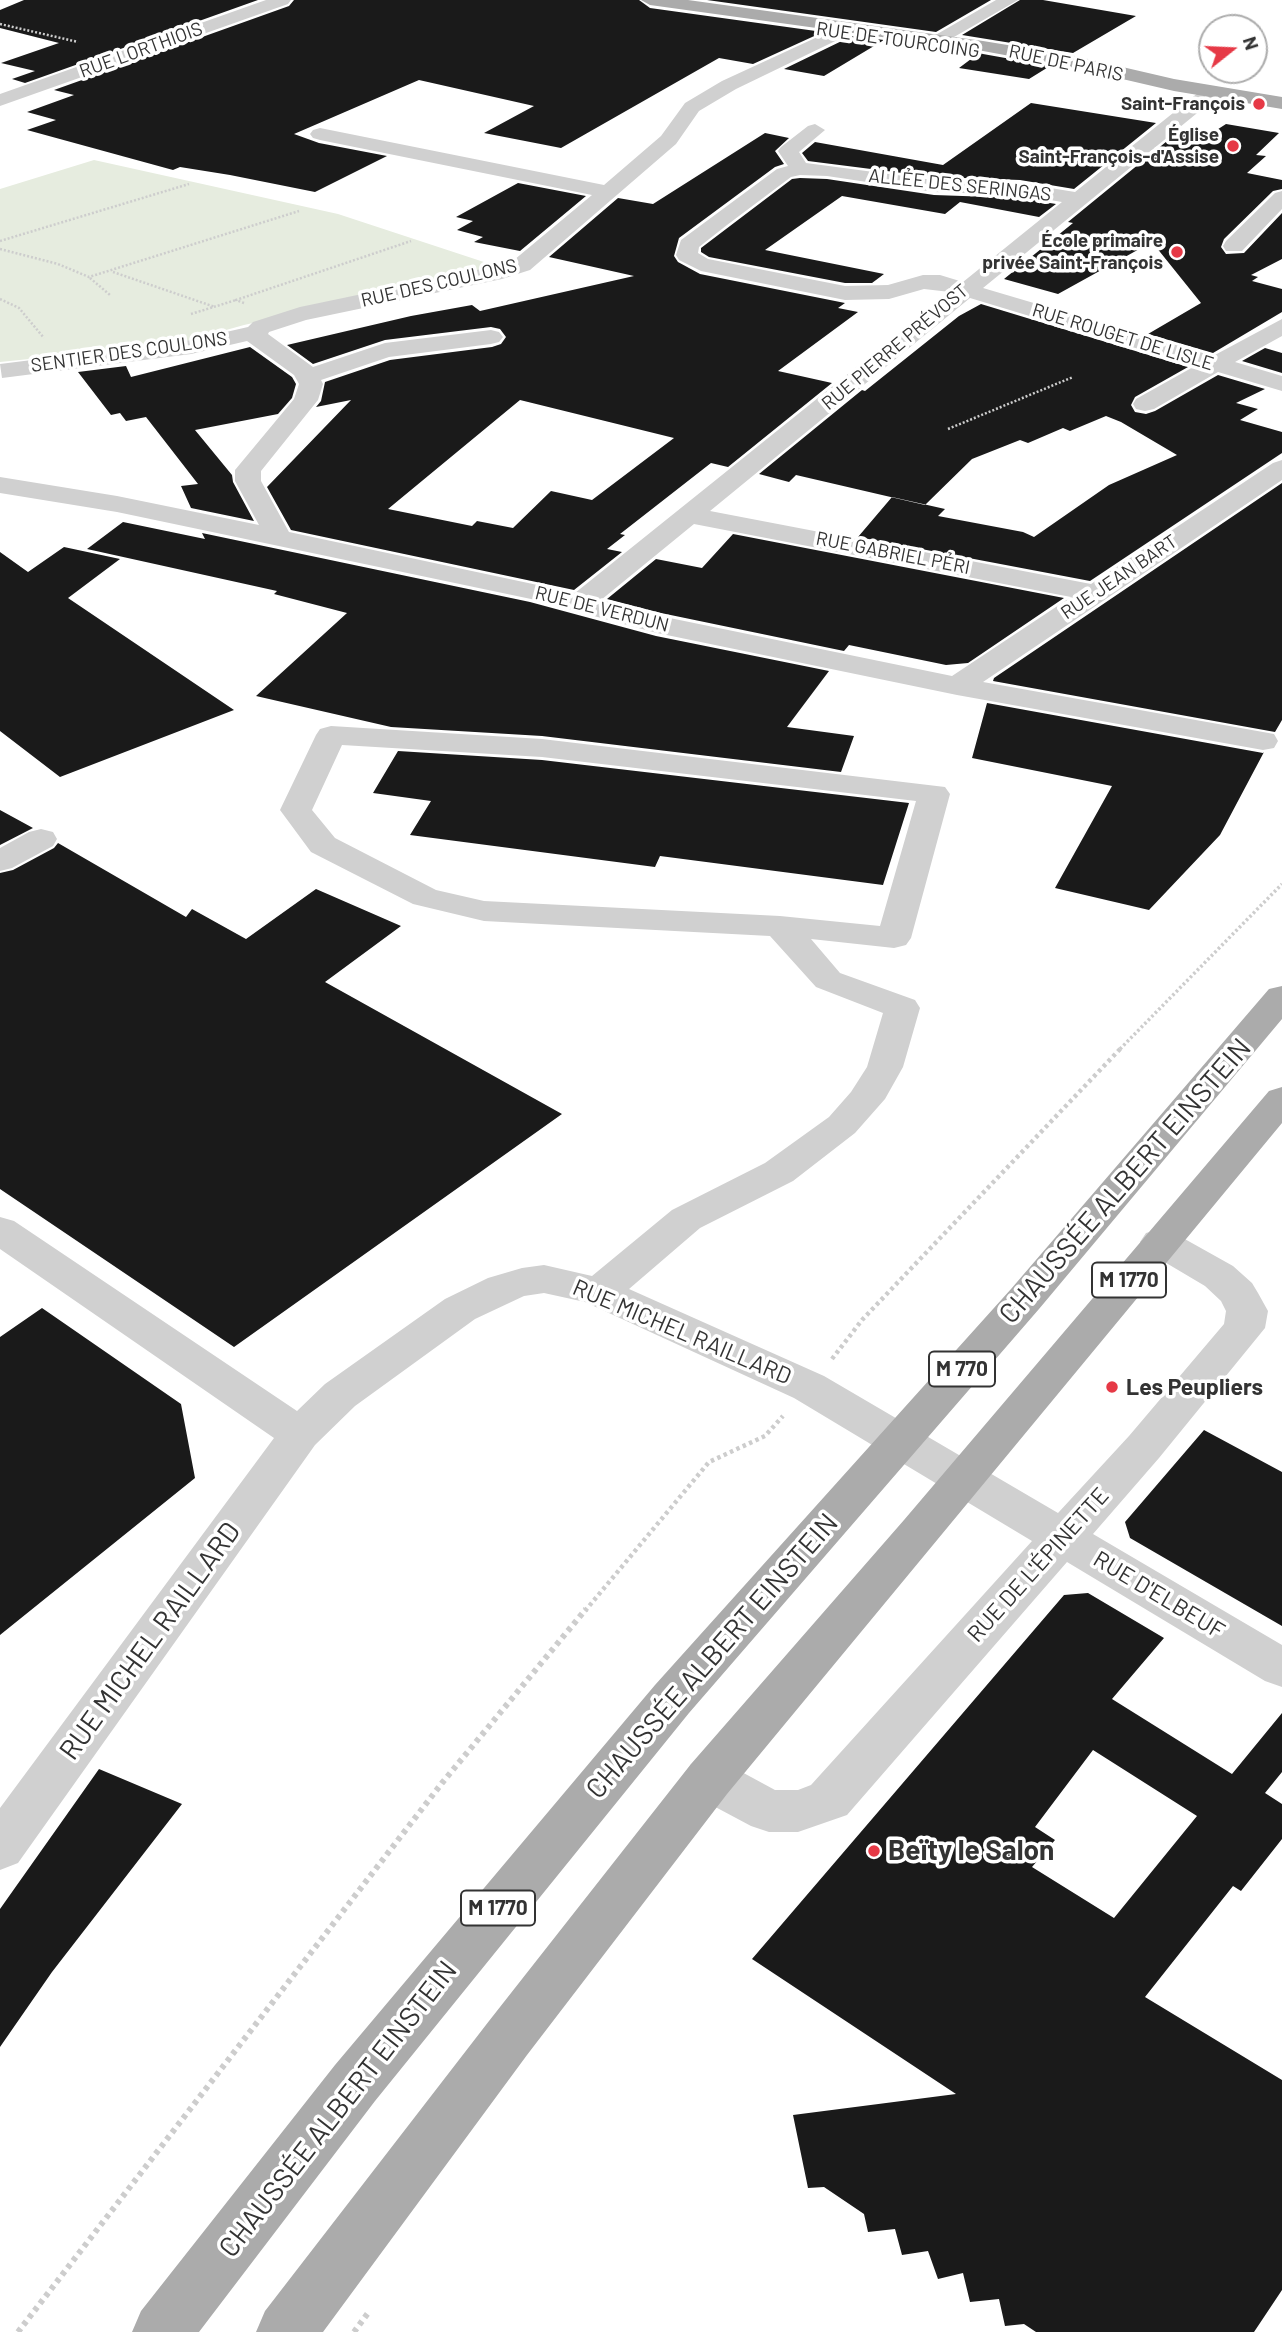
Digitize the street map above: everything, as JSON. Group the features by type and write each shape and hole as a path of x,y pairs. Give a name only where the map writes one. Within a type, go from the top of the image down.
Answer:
{"main road":[{"name":"RUE DE TOURCOING","path":"846,29 649,0 933,41 1146,80"},
{"name":"RUE DE PARIS","path":"1146,80 1282,103"},
{"name":"CHAUSSÉE ALBERT EINSTEIN","path":"162,2332 355,2083 672,1699 899,1438 1025,1299 1282,997"},
{"name":"M 1770","path":"286,2332 508,2038 709,1779 1282,1099"}],"street":[{"name":"RUE LORTHIOIS","path":"0,100 282,0"},
{"path":"933,41 1009,0"},
{"name":"RUE DES COULONS","path":"260,319 270,323 300,314 513,269 528,261 669,141 692,107 729,85 846,29"},
{"path":"11,76 45,84"},
{"name":"RUE PIERRE PRÉVOST","path":"580,603 964,289 1211,92"},
{"path":"800,169 788,151 815,131"},
{"path":"320,134 608,192"},
{"name":"ALLÉE DES SERINGAS","path":"964,289 929,281 889,292 845,293 712,267 692,260 687,255 689,244 719,220 784,173 800,169 827,170 934,186 1020,189 1078,199"},
{"path":"1234,246 1282,197"},
{"name":"RUE ROUGET DE LISLE","path":"964,289 1282,384"},
{"path":"260,319 256,337 308,377 311,390 306,400 248,470 248,481 279,538"},
{"name":"SENTIER DES COULONS","path":"2,371 191,347 260,319"},
{"path":"1145,404 1218,365 1282,326"},
{"path":"308,377 386,350 491,337"},
{"name":"RUE JEAN BART","path":"957,686 1282,468"},
{"name":"RUE DE VERDUN","path":"0,485 117,505 279,538 580,603 657,624 957,686 1264,741"},
{"name":"RUE GABRIEL PÉRI","path":"689,514 1096,593"},
{"path":"599,1292 686,1219 779,1172 842,1125 866,1099 885,1067 902,1008 828,980 780,926 484,911 425,897 323,845 296,810 331,735 542,748 934,794 894,939 780,926"},
{"path":"0,861 41,839"},
{"path":"0,1230 300,1434"},
{"name":"RUE DE L'ÉPINETTE","path":"709,1779 769,1811 798,1811 829,1800 1144,1447 1244,1328 1247,1311 1238,1293 1219,1276 1160,1242"},
{"name":"RUE MICHEL RAILLARD","path":"0,1847 300,1434 340,1395 437,1323 485,1296 522,1282 544,1279 567,1282 599,1292 809,1387 964,1477"},
{"name":"RUE D'ELBEUF","path":"964,1477 1282,1668"}],"path":[{"path":"0,24 130,54"},
{"path":"0,241 189,184"},
{"path":"89,277 299,211"},
{"path":"191,314 411,241"},
{"path":"0,249 58,264 89,277 110,295"},
{"path":"111,272 215,307"},
{"path":"0,299 19,308 65,363"},
{"path":"236,300 260,319"},
{"path":"948,429 1073,377"},
{"path":"18,2332 442,1783 709,1462 765,1436 809,1387 862,1320 1036,1135 1282,884"}],"shaded area":[{"path":"94,160 338,214 493,265 480,272 244,325 176,344 0,362 0,189"}],"building":[{"path":"24,0 258,0 25,83 12,79 35,71 1,63 59,43 0,28 0,10"},
{"path":"294,0 639,0 650,8 823,32 753,64 719,58 561,148 484,133 534,106 419,80 294,134 319,143 387,156 315,192 180,167 173,170 27,130 56,120 27,112 74,95 54,90 289,6"},
{"path":"707,0 991,0 936,32"},
{"path":"1020,0 1043,0 1136,16 1073,53 962,35"},
{"path":"852,36 884,40 824,76 784,69"},
{"path":"979,53 1050,66 1029,79 959,68"},
{"path":"1031,103 1156,123 1074,189 1020,180 934,177 808,161 802,153 815,142 943,165"},
{"path":"1226,124 1279,133 1256,155 1266,156 1247,173 1282,180 1282,189 1273,191 1224,239 1221,247 1226,254 1244,253 1282,213 1282,259 1251,275 1258,277 1252,281 1282,289 1282,312 1213,353 1148,334 1201,303 1152,242 1058,294 1004,279 1073,223 1068,222 1183,128 1212,133"},
{"path":"765,133 789,138 775,151 784,164 775,167 679,238 674,256 678,262 700,274 845,303 838,308 858,312 778,371 832,383 728,467 711,463 620,534 625,535 607,549 622,552 574,590 291,530 267,487 351,400 316,407 321,401 325,382 390,360 492,347 501,344 506,337 500,329 491,327 385,340 313,364 287,345 411,316 472,305 480,311 634,276 549,257 618,198 653,204","holes":["520,400 674,438 592,500 551,491 513,528 477,521 472,526 388,509"]},
{"path":"792,179 827,179 934,195 1020,198 1056,204 1039,217 960,202 945,214 842,196 765,250 884,274 872,283 845,283 709,257 701,252 701,248"},
{"path":"518,183 586,196 520,251 474,242 483,237 457,230 473,221 456,217"},
{"path":"981,304 1188,367 1135,397 1131,405 1135,412 1146,414 1155,411 1218,375 1265,389 1236,403 1258,409 1240,420 1282,432 1282,453 1090,581 858,537 892,497 796,475 789,482 759,474 862,390 865,391 959,316","holes":["1106,416 1177,455 1109,485 1034,537 1023,532 938,516 945,509 925,505 972,459 1020,440 1028,443 1063,428 1070,431"]},
{"path":"250,347 292,377 296,384 292,398 278,414 195,430 232,475 233,482 254,521 191,508 181,486 198,484 146,417 126,421 120,413 111,415 78,372 126,366 131,377"},
{"path":"1265,348 1282,353 1282,373 1242,361"},
{"path":"1282,483 1282,720 1275,732 993,681 994,678"},
{"path":"123,522 205,539 202,533 530,602 656,636 829,671 787,727 854,736 841,772 542,736 391,727 256,696 347,613 274,594 277,591 87,549"},
{"path":"733,534 1064,598 968,663 946,665 849,645 844,651 661,613 607,599 656,559 702,568"},
{"path":"64,547 120,559 68,598 234,710 60,777 0,731 0,552 28,572"},
{"path":"987,703 1264,752 1220,835 1149,910 1055,888 1112,786 972,758"},
{"path":"398,751 542,760 909,803 883,885 660,856 655,867 410,835 431,801 373,793"},
{"path":"0,810 33,828 0,845"},
{"path":"58,843 186,917 192,909 246,939 316,889 401,926 325,982 562,1114 234,1347 0,1189 0,873 13,870 54,848"},
{"path":"42,1308 181,1404 195,1478 0,1635 0,1337"},
{"path":"1204,1430 1282,1472 1282,1626 1130,1538 1125,1522"},
{"path":"1088,1593 1164,1638 1112,1699 1232,1774 1282,1713 1282,1772 1265,1793 1282,1804 1282,1839 1241,1891 1233,1886 1145,1997 1282,2080 1282,2290 1254,2332 1036,2332 1024,2324 1005,2326 999,2299 970,2302 963,2273 938,2279 928,2251 902,2255 895,2229 868,2232 864,2214 824,2187 808,2188 793,2115 956,2094 752,1959 1064,1595","holes":["1093,1750 1197,1816 1114,1918 1032,1867 1055,1840 1035,1827"]},
{"path":"99,1769 182,1804 52,1972 0,2047 0,1909"}],"place":[{"name":"Saint-François","path":"1259,104"},
{"name":"Église Saint-François-d'Assise","path":"1233,146"},
{"name":"École primaire privée Saint-François","path":"1177,252"},
{"name":"Les Peupliers","path":"1112,1387"},
{"name":"Beïty le Salon","path":"874,1851"}]}
